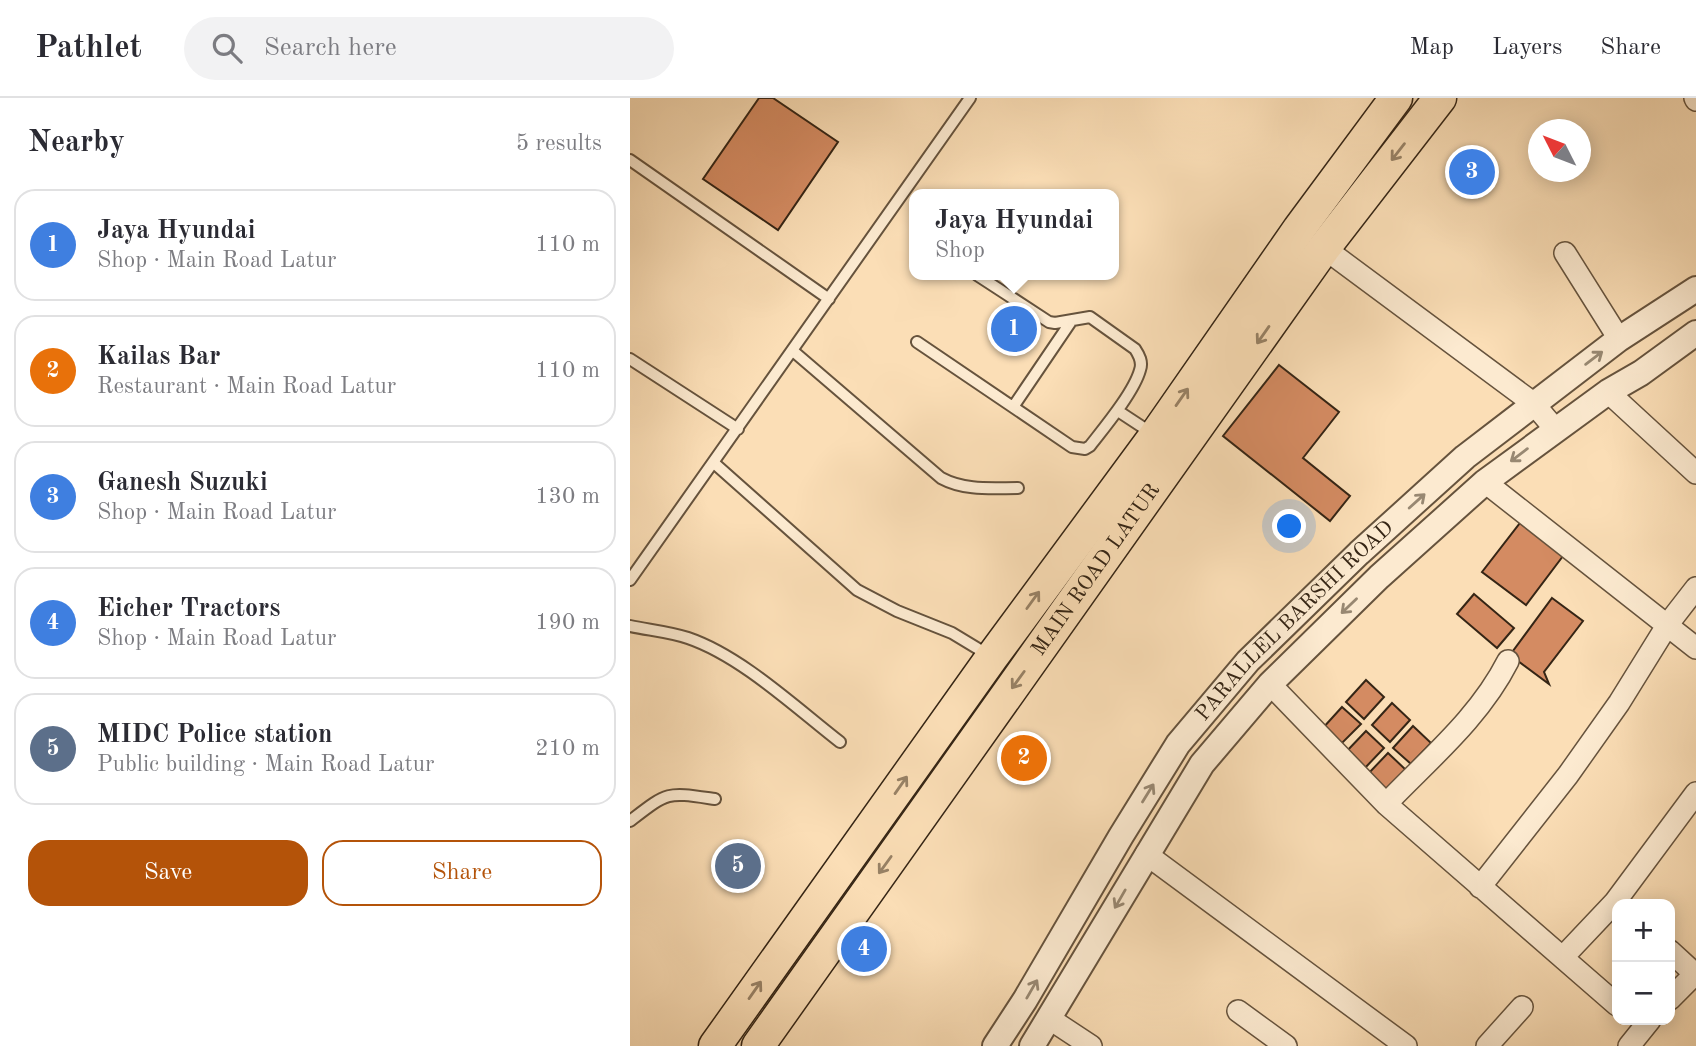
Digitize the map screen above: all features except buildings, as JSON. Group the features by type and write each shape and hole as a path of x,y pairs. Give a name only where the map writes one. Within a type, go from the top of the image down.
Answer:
{"main road":[{"name":"MAIN ROAD LATUR","path":"715,1046 992,657 1155,436 1298,229 1396,98"},
{"name":"MAIN ROAD LATUR","path":"758,1046 1324,248 1440,98"}],"street":[{"path":"1324,248 1533,403 1556,430"},
{"path":"1565,253 1619,339"},
{"name":"PARALLEL BARSHI ROAD","path":"995,1046 1026,1000 1121,835 1178,744 1248,661 1359,553 1465,457 1619,339 1696,289"},
{"path":"1032,1046 1202,764 1270,684 1379,577 1485,482 1527,449 1608,392 1642,373 1696,333"},
{"path":"1608,392 1696,473"},
{"path":"1485,482 1696,648"},
{"path":"1480,887 1568,775 1619,703 1668,624 1696,588"},
{"path":"1386,804 1479,709 1508,661"},
{"path":"1270,684 1386,804 1612,1001"},
{"path":"1619,899 1696,793"},
{"path":"1146,853 1406,1046"},
{"path":"1563,957 1612,907"},
{"path":"1675,955 1695,973 1675,994"},
{"path":"1487,1046 1522,1007"},
{"path":"1238,1011 1286,1046"},
{"path":"1050,1019 1091,1046"},
{"path":"1629,1046 1640,1025"}],"lane":[{"path":"630,580 970,98"},
{"path":"630,160 829,299"},
{"path":"918,342 1072,447 1085,449 1090,446 1118,411 1140,371 1140,356 1099,321 1090,317 1055,324 1049,322 985,280"},
{"path":"1013,407 1072,320"},
{"path":"793,351 941,478 954,485 967,487 1018,488"},
{"path":"630,359 738,429"},
{"path":"1118,411 1155,436"},
{"path":"714,463 857,590 897,611 951,633 992,657"},
{"path":"630,626 687,637 710,646 734,660 840,741"},
{"path":"630,821 662,797 674,794 715,799"}],"place":[{"name":"Ganesh Suzuki","path":"1472,172"},
{"name":"Jaya Hyundai","path":"1014,329"},
{"name":"Kailas Bar","path":"1024,758"},
{"name":"MIDC Police station","path":"738,866"},
{"name":"Eicher Tractors","path":"864,949"}]}
